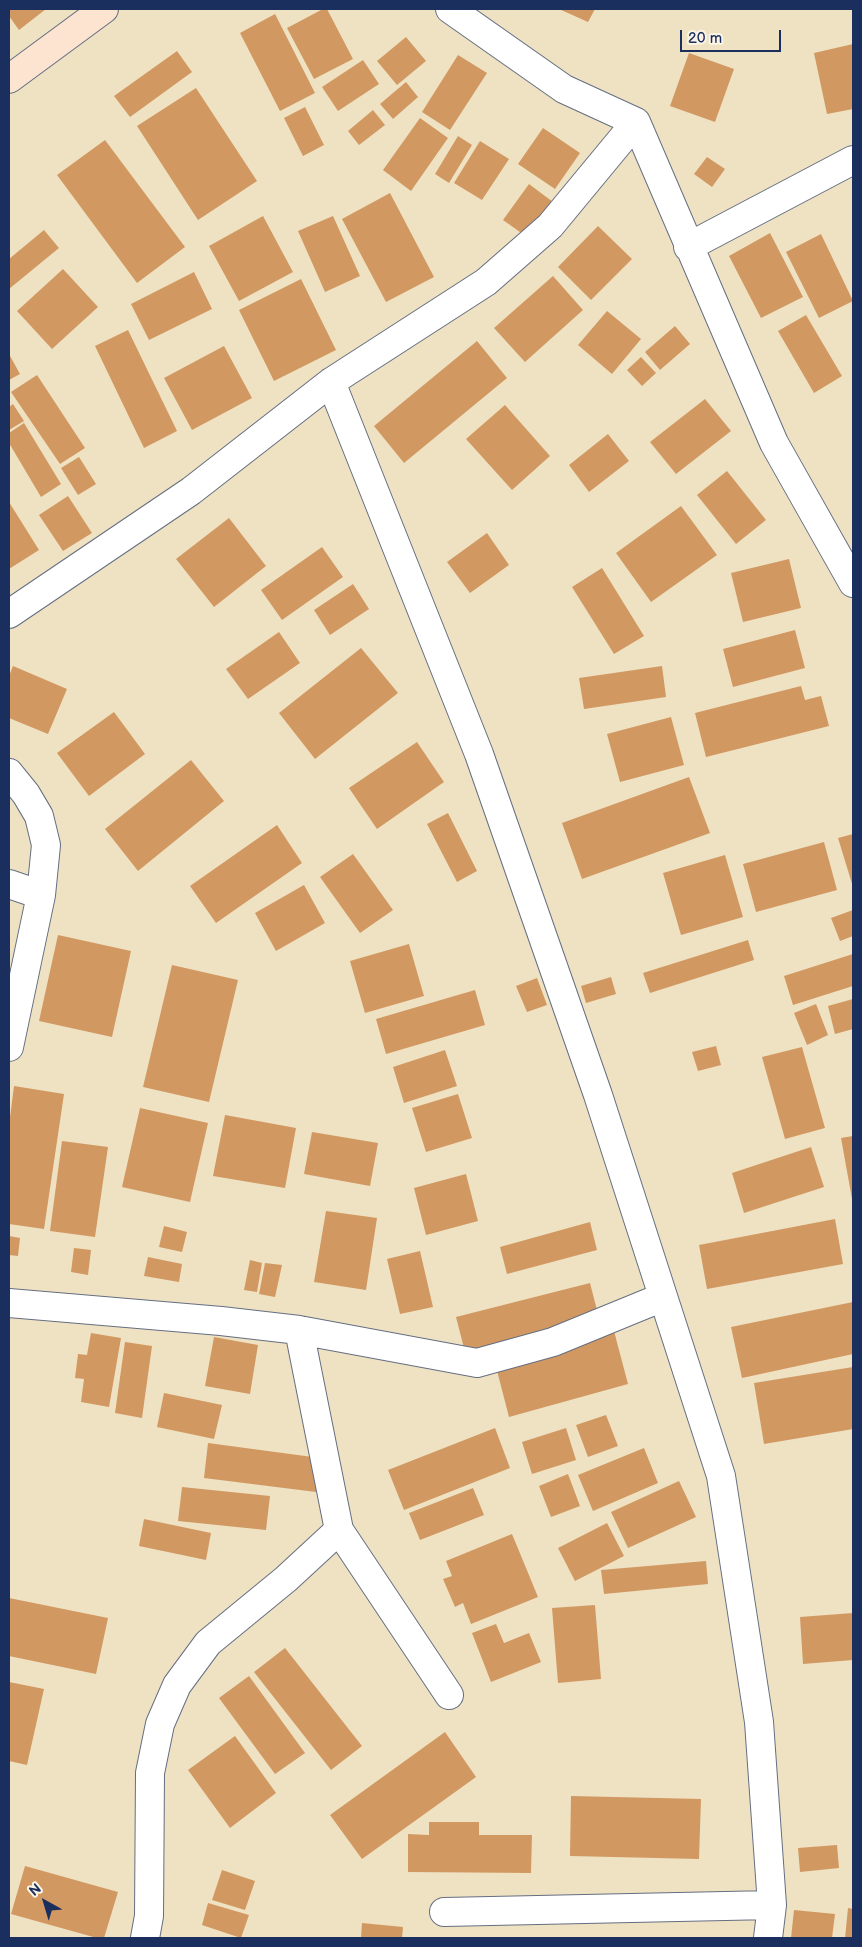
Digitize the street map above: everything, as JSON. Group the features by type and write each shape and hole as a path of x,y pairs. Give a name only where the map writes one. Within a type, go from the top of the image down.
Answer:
{"street":[{"path":"9,79 104,9"},
{"path":"450,9 564,89 636,122 774,444 853,582"},
{"path":"9,614 191,491 331,382 486,282 550,226 636,122"},
{"path":"688,247 853,160"},
{"path":"331,382 479,754 595,1086 721,1476 759,1722 772,1905 768,1938"},
{"path":"9,773 26,794 39,816 46,845 41,895 9,1047"},
{"path":"9,884 41,895"},
{"path":"9,1303 173,1316 299,1330 478,1363 553,1342 664,1297"},
{"path":"299,1330 339,1530 449,1694"},
{"path":"145,1938 149,1916 150,1773 160,1724 177,1685 208,1643 286,1579 339,1530"},
{"path":"444,1912 772,1905"}],"building":[{"path":"9,9 46,9 19,30 9,16"},
{"path":"323,9 327,9 353,59 314,79 287,28"},
{"path":"559,9 595,9 588,22"},
{"path":"275,14 315,93 280,111 240,33"},
{"path":"406,37 426,61 397,85 377,61"},
{"path":"853,44 853,109 827,114 814,53"},
{"path":"177,51 192,72 130,117 114,96"},
{"path":"689,53 734,69 715,122 670,106"},
{"path":"458,55 487,73 450,130 422,112"},
{"path":"363,60 379,84 338,111 322,87"},
{"path":"406,82 418,97 393,119 380,104"},
{"path":"196,88 257,181 198,220 137,126"},
{"path":"305,107 324,145 303,156 284,118"},
{"path":"373,110 385,125 359,145 348,131"},
{"path":"420,118 448,138 411,191 383,170"},
{"path":"543,128 580,153 555,189 518,164"},
{"path":"458,136 472,145 449,183 435,174"},
{"path":"105,140 185,247 137,283 57,175"},
{"path":"480,141 509,159 482,200 454,183"},
{"path":"707,157 725,169 712,187 694,174"},
{"path":"529,184 553,202 527,237 503,220"},
{"path":"390,193 434,277 386,302 342,219"},
{"path":"263,216 293,272 239,301 209,246"},
{"path":"333,216 360,276 325,292 298,231"},
{"path":"598,226 632,259 591,300 558,267"},
{"path":"44,230 59,248 9,289 9,259"},
{"path":"770,233 803,297 761,318 729,256"},
{"path":"821,234 853,301 819,318 786,252"},
{"path":"63,269 98,307 52,349 17,311"},
{"path":"194,272 212,309 149,340 131,304"},
{"path":"553,276 583,310 525,362 494,328"},
{"path":"301,279 336,350 274,381 239,310"},
{"path":"607,311 641,339 612,374 578,345"},
{"path":"806,315 842,376 814,393 778,331"},
{"path":"675,326 690,344 660,370 645,352"},
{"path":"128,330 177,431 144,448 95,346"},
{"path":"477,341 507,378 404,463 374,426"},
{"path":"224,346 252,398 192,430 164,378"},
{"path":"9,354 20,374 9,380"},
{"path":"641,357 656,373 642,386 627,370"},
{"path":"37,375 85,448 60,464 11,392"},
{"path":"705,399 731,431 676,474 650,442"},
{"path":"13,404 24,421 9,430 9,407"},
{"path":"505,405 550,456 512,490 466,439"},
{"path":"24,423 61,484 41,497 9,443 9,433"},
{"path":"608,434 629,461 589,492 569,465"},
{"path":"79,457 96,484 78,495 61,468"},
{"path":"727,471 766,520 736,544 697,495"},
{"path":"68,496 92,533 63,551 39,515"},
{"path":"9,502 39,550 9,569"},
{"path":"681,506 717,555 651,602 616,553"},
{"path":"229,518 266,566 214,607 176,559"},
{"path":"487,533 509,565 470,593 447,562"},
{"path":"322,547 343,577 282,620 261,590"},
{"path":"789,559 801,608 743,622 731,573"},
{"path":"602,568 644,636 614,654 572,587"},
{"path":"353,584 369,609 330,635 314,610"},
{"path":"795,630 805,668 733,687 723,649"},
{"path":"279,632 300,663 248,699 226,669"},
{"path":"361,648 398,693 315,759 279,713"},
{"path":"13,666 67,689 48,734 9,718 9,676"},
{"path":"662,666 666,697 584,709 579,678"},
{"path":"801,686 805,700 821,696 829,726 706,757 695,713"},
{"path":"114,712 145,754 89,796 57,753"},
{"path":"671,717 684,765 620,782 607,734"},
{"path":"417,742 444,782 377,829 349,788"},
{"path":"191,760 224,801 138,871 105,829"},
{"path":"689,777 710,833 582,879 562,823"},
{"path":"448,813 477,871 457,882 427,824"},
{"path":"277,825 302,863 216,923 190,886"},
{"path":"853,834 853,887 838,838"},
{"path":"824,842 837,890 756,912 743,864"},
{"path":"353,854 393,910 360,933 320,877"},
{"path":"725,855 743,917 681,935 663,873"},
{"path":"304,885 325,923 276,951 255,913"},
{"path":"853,910 853,936 840,941 831,918"},
{"path":"58,935 131,951 112,1037 39,1021"},
{"path":"748,940 754,960 650,993 643,973"},
{"path":"409,944 424,996 365,1013 350,961"},
{"path":"853,954 853,986 793,1005 784,976"},
{"path":"172,965 238,980 209,1102 143,1087"},
{"path":"611,977 616,994 586,1003 581,986"},
{"path":"537,978 547,1005 527,1012 516,986"},
{"path":"475,990 485,1025 386,1054 376,1019"},
{"path":"853,999 853,1029 835,1034 828,1006"},
{"path":"816,1004 828,1035 807,1045 794,1013"},
{"path":"716,1046 721,1065 698,1071 692,1052"},
{"path":"802,1047 825,1128 785,1139 762,1057"},
{"path":"445,1050 457,1086 404,1103 393,1067"},
{"path":"14,1086 64,1094 44,1229 9,1224 9,1125"},
{"path":"458,1094 472,1138 426,1152 412,1108"},
{"path":"140,1108 208,1123 190,1202 122,1187"},
{"path":"225,1115 296,1128 285,1188 213,1176"},
{"path":"312,1132 378,1143 370,1186 304,1174"},
{"path":"853,1136 853,1199 852,1199 841,1138"},
{"path":"62,1141 108,1147 95,1237 50,1231"},
{"path":"811,1147 824,1187 744,1213 732,1173"},
{"path":"466,1174 478,1221 426,1235 414,1188"},
{"path":"326,1211 377,1218 366,1290 314,1282"},
{"path":"835,1219 843,1264 707,1289 699,1245"},
{"path":"590,1222 597,1250 507,1274 500,1247"},
{"path":"164,1226 187,1232 182,1252 159,1247"},
{"path":"9,1236 20,1238 18,1256 9,1255"},
{"path":"74,1248 91,1250 88,1275 71,1272"},
{"path":"420,1251 433,1307 400,1314 387,1259"},
{"path":"148,1257 182,1264 179,1282 144,1276"},
{"path":"250,1260 262,1263 257,1292 244,1290"},
{"path":"265,1263 282,1265 275,1297 259,1294"},
{"path":"590,1283 599,1318 465,1352 456,1317"},
{"path":"853,1302 853,1354 742,1378 731,1327"},
{"path":"614,1331 628,1384 509,1417 495,1363"},
{"path":"91,1333 121,1338 109,1407 81,1402 84,1379 75,1378 78,1354 87,1355"},
{"path":"214,1337 258,1345 250,1394 205,1386"},
{"path":"125,1342 152,1346 142,1418 115,1413"},
{"path":"853,1367 853,1429 764,1444 754,1383"},
{"path":"164,1393 222,1405 214,1439 157,1427"},
{"path":"606,1415 618,1446 588,1457 576,1425"},
{"path":"495,1428 510,1468 404,1510 388,1470"},
{"path":"566,1428 576,1460 532,1474 522,1442"},
{"path":"208,1443 320,1458 316,1492 204,1478"},
{"path":"644,1448 658,1483 593,1511 578,1475"},
{"path":"568,1474 580,1506 551,1517 539,1486"},
{"path":"679,1481 696,1517 628,1548 611,1512"},
{"path":"182,1487 270,1496 266,1530 178,1521"},
{"path":"473,1488 484,1515 420,1540 409,1513"},
{"path":"144,1519 211,1533 206,1560 139,1546"},
{"path":"607,1523 624,1556 575,1581 558,1548"},
{"path":"512,1534 538,1597 471,1624 463,1603 455,1607 443,1579 452,1576 446,1561"},
{"path":"706,1561 708,1584 604,1594 601,1570"},
{"path":"9,1598 108,1618 96,1674 9,1656"},
{"path":"595,1605 601,1679 558,1683 552,1608"},
{"path":"853,1613 853,1660 803,1664 800,1617"},
{"path":"496,1624 504,1643 529,1633 541,1662 491,1682 472,1633"},
{"path":"285,1648 362,1746 331,1770 254,1672"},
{"path":"249,1676 305,1753 275,1774 219,1698"},
{"path":"9,1682 44,1689 27,1765 9,1761"},
{"path":"445,1732 476,1777 362,1859 330,1815"},
{"path":"235,1736 276,1793 230,1828 188,1770"},
{"path":"571,1796 701,1799 699,1859 570,1856"},
{"path":"429,1822 479,1822 479,1835 532,1835 531,1873 408,1872 408,1834 429,1835"},
{"path":"837,1845 839,1868 800,1872 798,1848"},
{"path":"25,1866 118,1892 104,1938 97,1938 11,1914"},
{"path":"222,1870 255,1881 245,1910 212,1900"},
{"path":"208,1903 249,1915 241,1938 202,1925"},
{"path":"848,1908 853,1909 853,1938 845,1938"},
{"path":"794,1910 835,1914 832,1938 791,1938"},
{"path":"362,1923 403,1927 402,1938 361,1938"}]}
